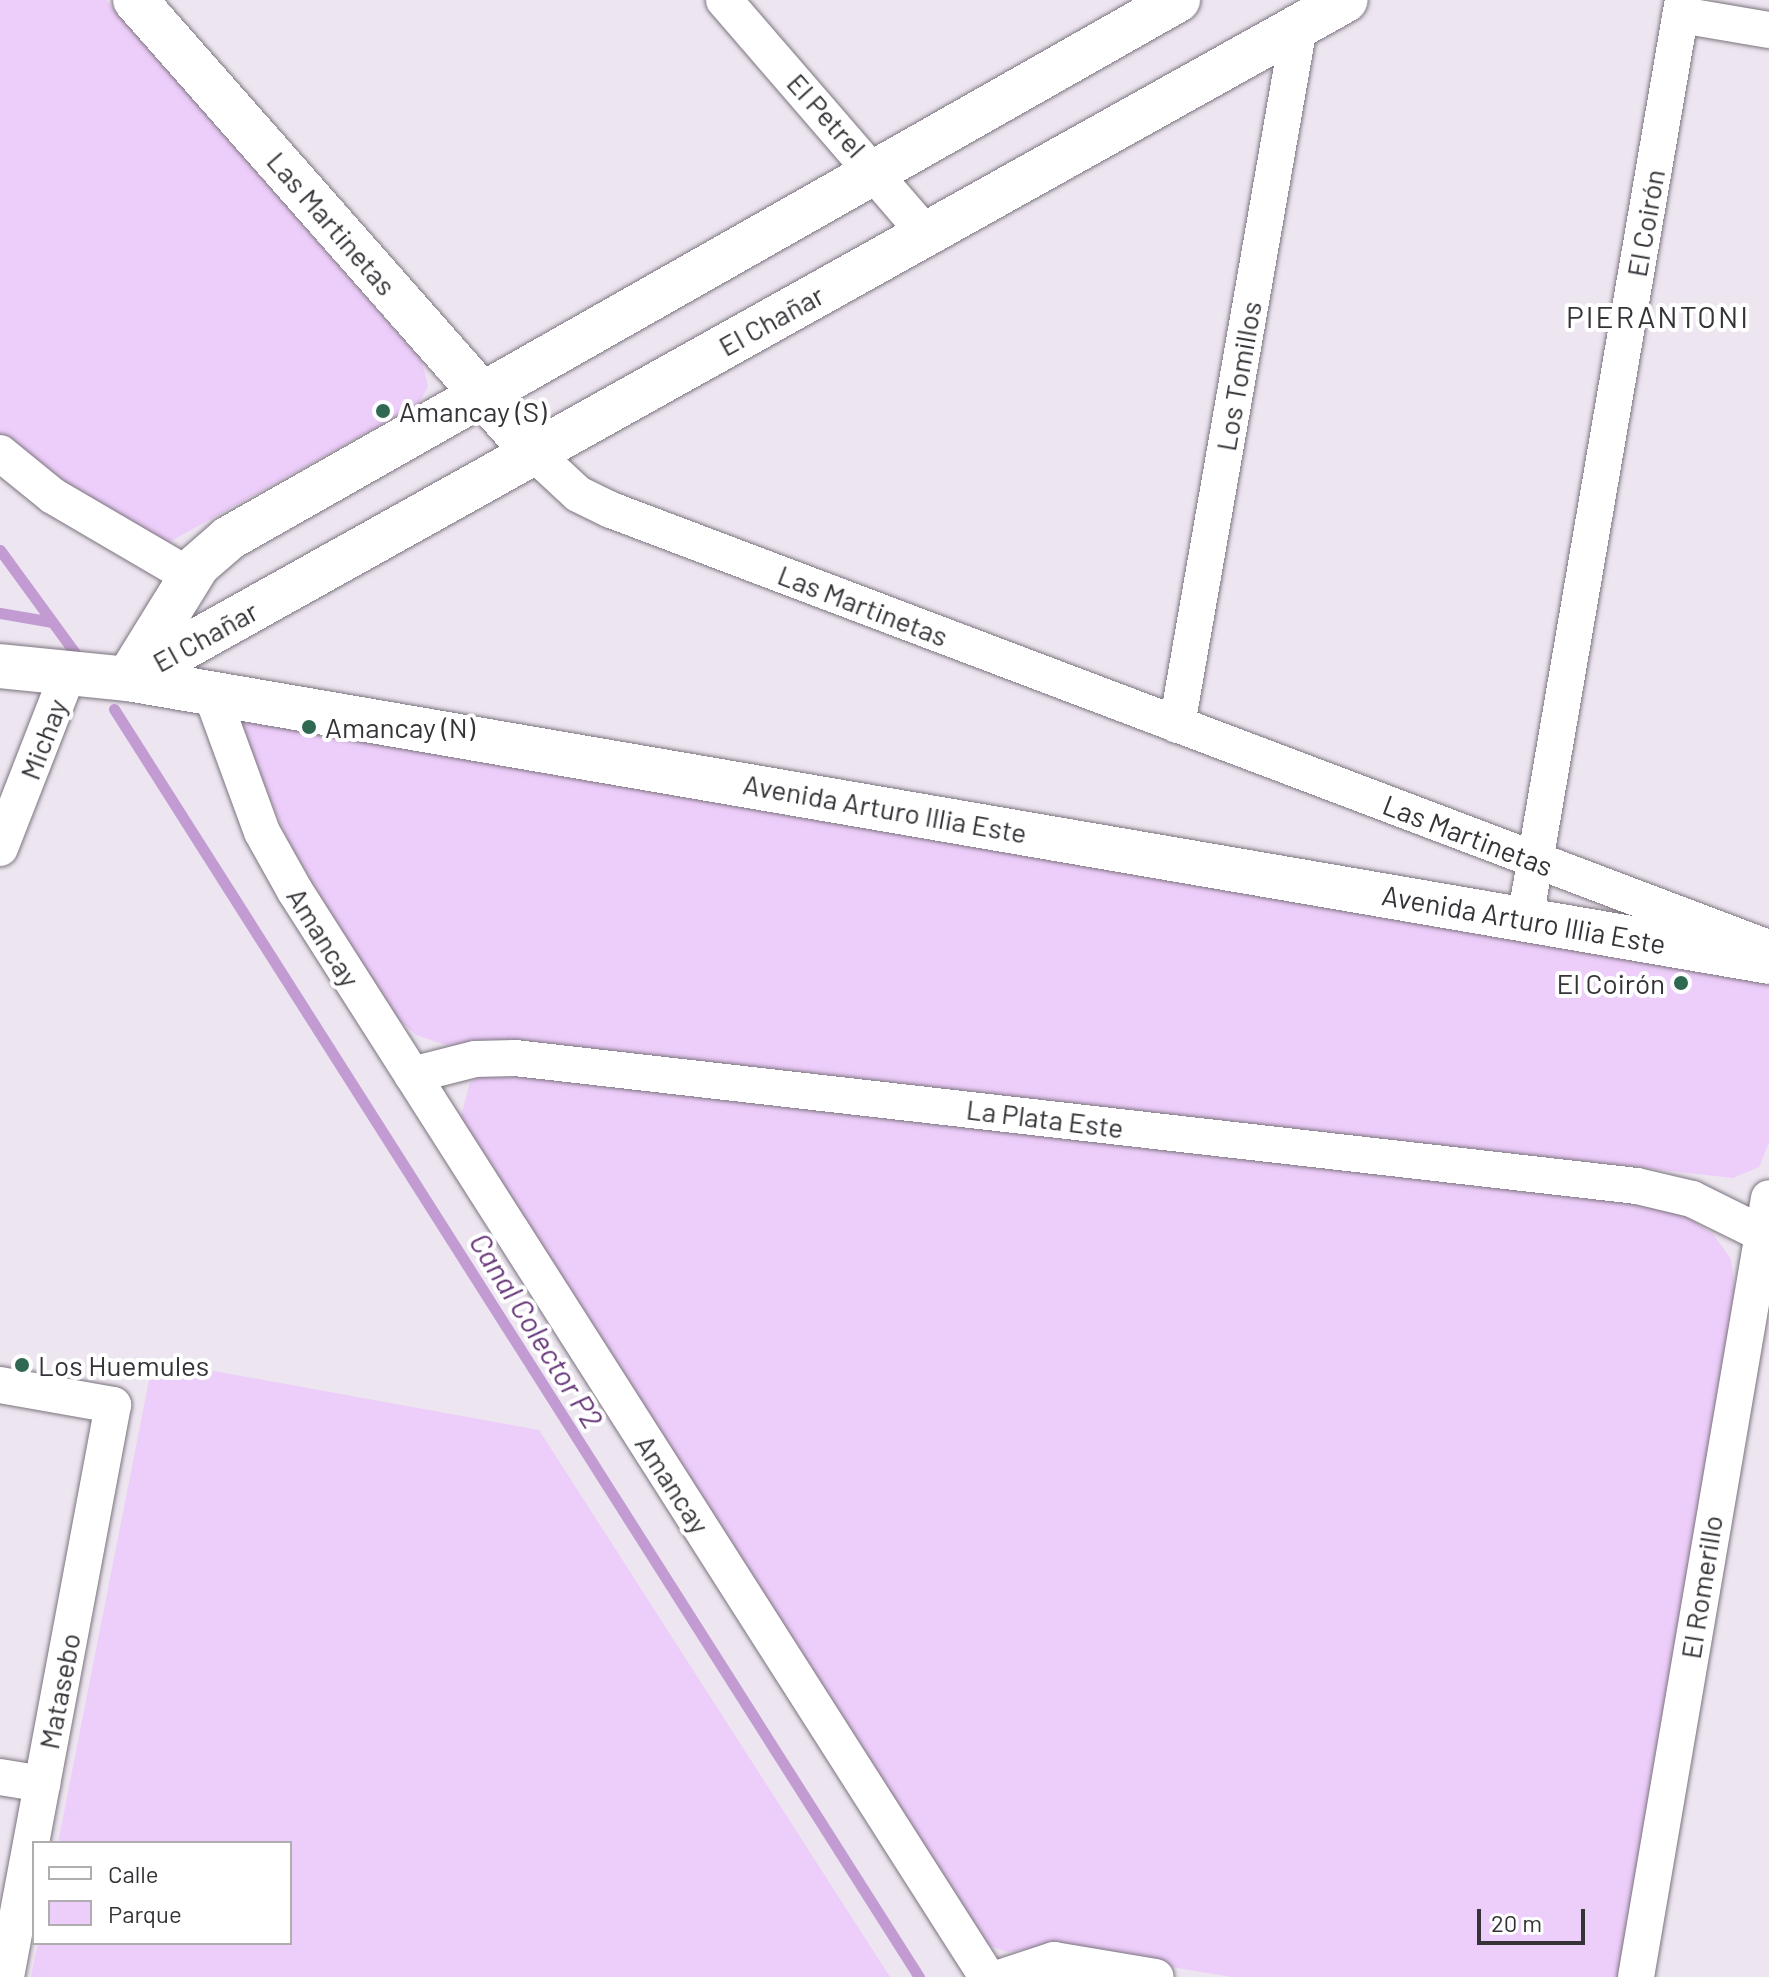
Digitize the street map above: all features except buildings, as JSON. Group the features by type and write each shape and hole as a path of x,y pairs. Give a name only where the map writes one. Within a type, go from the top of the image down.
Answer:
{"street":[{"name":"Las Martinetas","path":"135,0 534,453 578,494 611,510 1769,949"},
{"name":"El Petrel","path":"724,0 877,171 926,234"},
{"name":"El Chañar","path":"128,679 190,576 229,538 1178,0"},
{"name":"El Chañar","path":"128,679 1346,0"},
{"path":"1682,8 1769,30"},
{"name":"El Coirón","path":"1525,920 1682,8"},
{"name":"Los Tomillos","path":"1177,725 1299,27"},
{"path":"0,453 53,496 190,576"},
{"name":"Avenida Arturo Illia Este","path":"0,666 210,690 1769,962"},
{"name":"Michay","path":"0,848 68,674"},
{"name":"Amancay","path":"210,690 272,853 987,1977"},
{"name":"La Plata Este","path":"412,1075 475,1059 515,1058 1679,1195 1765,1235"},
{"name":"El Romerillo","path":"1636,1977 1769,1198"},
{"name":"Matasebo","path":"0,1385 113,1405 6,1977"},
{"path":"0,1777 42,1784"},
{"path":"1002,1977 1054,1960 1156,1977"}],"green space":[{"path":"0,0 106,0 422,361 428,387 418,404 160,547 0,439"},
{"path":"234,711 1769,979 1769,1142 1759,1167 1733,1178 515,1043 446,1045 416,1035 388,1010 288,841"},
{"path":"492,1070 1636,1202 1683,1214 1713,1234 1731,1259 1735,1289 1622,1977 1232,1977 1051,1947 1008,1952 987,1945 460,1119 470,1083"},
{"path":"153,1360 539,1430 890,1977 31,1977 38,1945 292,1945 292,1841 58,1841"}],"waterway":[{"name":"Canal Colector P2","path":"0,550 78,657"},
{"path":"0,613 52,622"},
{"name":"Canal Colector P2","path":"114,709 919,1977"}],"place":[{"name":"Amancay (S)","path":"383,411"},
{"name":"Amancay (N)","path":"309,727"},
{"name":"El Coirón","path":"1681,983"},
{"name":"Los Huemules","path":"22,1365"}],"district":[{"name":"PIERANTONI","path":"1658,316"}]}
